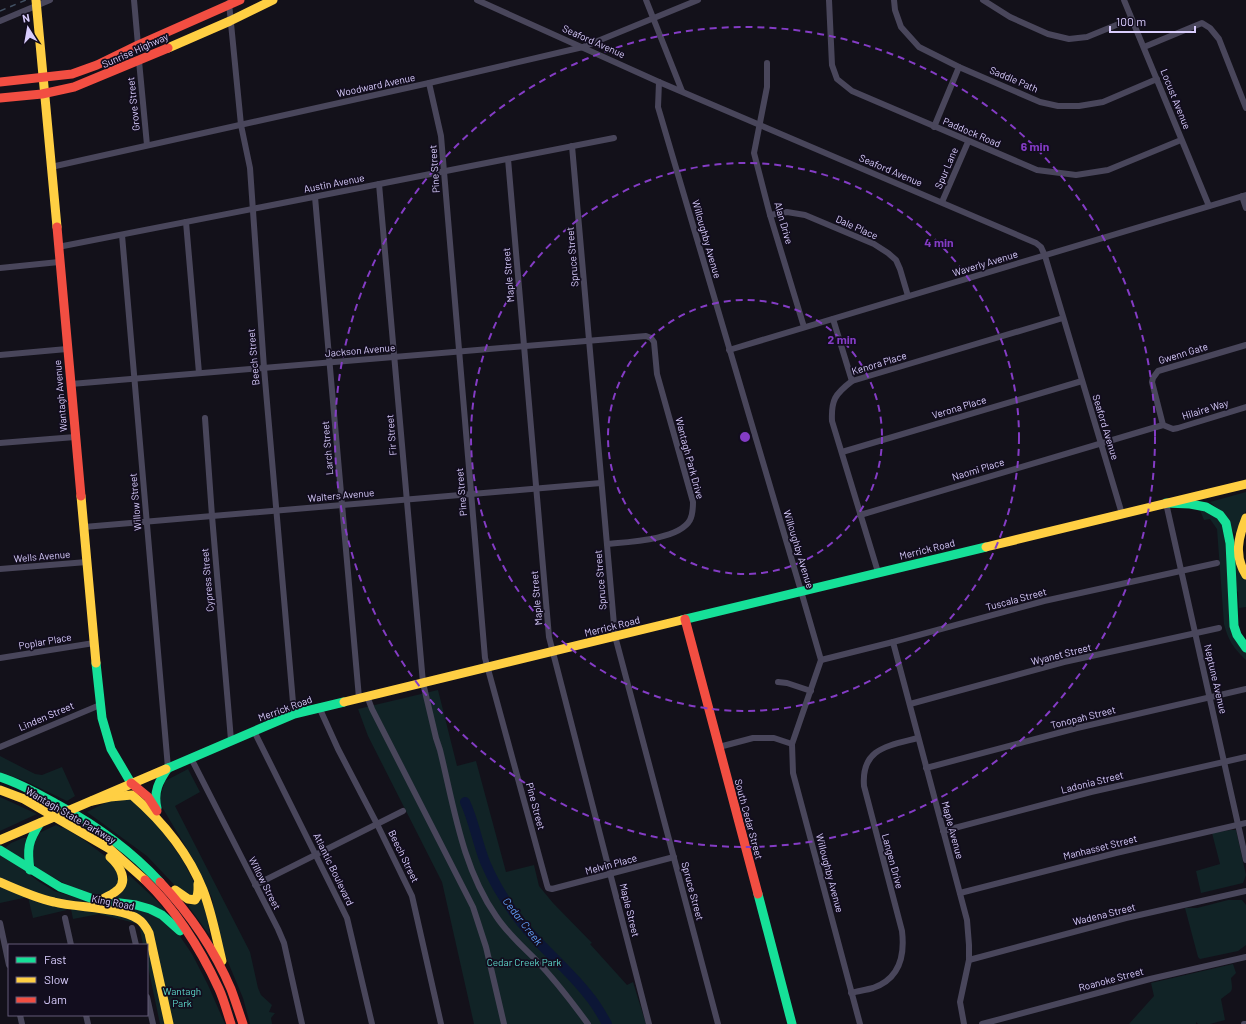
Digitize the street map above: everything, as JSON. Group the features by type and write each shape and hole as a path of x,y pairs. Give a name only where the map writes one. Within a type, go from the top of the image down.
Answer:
{"main road":[{"name":"Sunrise Highway","path":"0,82 72,74 97,65 229,2 240,0"},
{"name":"Sunrise Highway","path":"0,98 44,94 77,86 230,21 273,0"},
{"name":"Wantagh Avenue","path":"36,3 100,705 102,718 111,749 131,783"},
{"name":"Merrick Road","path":"0,840 294,714 1246,484"},
{"path":"1166,504 1196,504 1218,513 1225,521 1230,543 1234,626 1237,635 1246,648"},
{"path":"1246,518 1239,538 1238,560 1246,575"},
{"name":"South Cedar Street","path":"685,619 792,1024"},
{"path":"158,812 155,800 156,790 160,780 168,768"},
{"name":"Wantagh State Parkway","path":"0,777 27,787 91,823 126,849 161,882 181,904 203,937 229,985 243,1024"},
{"path":"131,783 148,797 197,878 208,905 229,985"},
{"name":"Wantagh State Parkway","path":"0,790 24,799 110,849 153,888 172,911 191,938 219,990 231,1024"},
{"path":"92,801 110,797 132,796 152,812 168,831"},
{"path":"30,870 27,852 28,843 40,823"},
{"path":"85,835 115,861 121,869 123,877 117,892 101,900"},
{"path":"126,849 184,898 190,900 198,898 199,890 197,878"},
{"path":"0,850 30,870 60,887 96,900 150,908 162,915 180,932 219,990"},
{"name":"King Road","path":"0,882 33,896 70,906 130,914 139,919 145,925 149,933 169,1024"}],"street":[{"path":"0,21 36,3 50,0"},
{"path":"134,0 138,45"},
{"name":"Seaford Avenue","path":"477,0 659,82 759,123 1036,243 1041,247 1044,256 1122,514"},
{"path":"646,0 682,91"},
{"name":"Woodward Avenue","path":"51,167 429,83 583,47 698,0"},
{"name":"Paddock Road","path":"829,0 832,65 837,79 852,91 968,142 1037,170 1076,175 1108,170 1181,140"},
{"name":"Saddle Path","path":"894,0 895,10 901,28 919,48 1040,102 1058,106 1079,106 1103,102 1156,79"},
{"path":"983,0 1010,17 1048,34 1069,39 1087,37 1131,19"},
{"name":"Locust Avenue","path":"1124,0 1209,206"},
{"name":"Beech Street","path":"229,2 241,124 250,168 264,368 294,714"},
{"path":"1144,47 1202,23 1210,28 1219,39 1246,108"},
{"name":"Grove Street","path":"139,60 147,145"},
{"name":"Alan Drive","path":"768,63 767,87 754,153 770,214 804,328"},
{"path":"934,126 959,67"},
{"name":"Willoughby Avenue","path":"659,82 658,107 821,660 792,744 793,773 860,1024"},
{"name":"Pine Street","path":"429,83 442,136 485,658 547,885 548,888 552,889"},
{"name":"Austin Avenue","path":"58,247 614,138"},
{"name":"Spur Lane","path":"942,202 968,142"},
{"name":"Spruce Street","path":"572,146 615,636 718,1024"},
{"name":"Maple Street","path":"508,159 549,637 649,1024"},
{"name":"Fir Street","path":"379,184 423,683 463,846 474,878 495,916 514,939 550,976 588,1024"},
{"path":"1244,195 1246,208"},
{"name":"Waverly Avenue","path":"729,350 1244,195"},
{"name":"Larch Street","path":"315,197 341,505 363,697 372,709 473,907 486,948 504,1024"},
{"name":"Dale Place","path":"770,214 787,212 805,215 874,244 896,260 908,296"},
{"path":"186,222 199,374"},
{"name":"Willow Street","path":"122,235 168,768"},
{"path":"0,268 59,262"},
{"name":"Kenora Place","path":"878,572 832,421 832,406 839,390 852,381 1063,318"},
{"path":"833,319 852,381"},
{"name":"Jackson Avenue","path":"70,384 589,340 646,336 651,338"},
{"name":"Wantagh Park Drive","path":"606,544 640,541 677,532 690,520 693,512 693,502 657,374 654,342 651,338"},
{"name":"Gwenn Gate","path":"1163,425 1152,382 1158,371 1246,345"},
{"path":"0,354 67,349"},
{"name":"Verona Place","path":"842,452 1082,381"},
{"name":"Hilaire Way","path":"1101,443 1163,425 1169,428 1178,428 1246,407"},
{"name":"Cypress Street","path":"205,418 231,740"},
{"path":"0,443 75,437"},
{"name":"Naomi Place","path":"860,515 1101,443"},
{"name":"Walters Avenue","path":"84,527 601,483"},
{"name":"Neptune Avenue","path":"1166,504 1246,860"},
{"name":"Wells Avenue","path":"0,569 87,562"},
{"name":"Tuscala Street","path":"821,660 1044,602 1217,563"},
{"name":"Wyanet Street","path":"910,704 1064,662 1219,628"},
{"name":"Maple Avenue","path":"893,642 944,831 968,931 968,960 960,1002 964,1024"},
{"name":"Poplar Place","path":"0,658 94,643"},
{"path":"778,682 787,683 811,691"},
{"name":"Tonopah Street","path":"926,768 1077,728 1246,689"},
{"name":"Linden Street","path":"0,747 100,705"},
{"name":"Beech Street","path":"319,707 338,749 412,896 441,1024"},
{"name":"Atlantic Boulevard","path":"254,731 347,918 372,1024"},
{"path":"719,747 752,738 774,738 792,744"},
{"name":"Langen Drive","path":"851,993 874,988 886,981 896,971 902,958 904,945 902,931 864,786 863,774 867,762 874,753 885,746 918,738"},
{"name":"Ladonia Street","path":"944,831 1091,792 1246,757"},
{"name":"Willow Street","path":"191,758 284,943 302,1024"},
{"path":"255,885 403,811"},
{"name":"Manhasset Street","path":"960,893 1116,853 1246,823"},
{"name":"Melvin Place","path":"552,889 674,857"},
{"name":"Wadena Street","path":"968,960 1126,918 1246,891"},
{"path":"65,918 71,944"},
{"path":"0,923 8,960"},
{"path":"132,928 136,944"},
{"name":"Roanoke Street","path":"982,1024 1150,979 1246,957"},
{"path":"148,1002 153,1024"}],"green space":[{"path":"1246,492 1246,511 1235,534 1216,507 1210,502"},
{"path":"1200,510 1209,511 1224,526 1230,616 1246,651 1246,660 1232,644 1224,624 1217,529 1210,519 1204,520"},
{"path":"1237,561 1246,578 1246,607 1239,608 1238,592 1233,587"},
{"name":"Cedar Creek Park","path":"438,690 457,766 476,761 506,872 534,865 539,886 553,903 592,943 590,944 627,985 633,982 646,1024 474,1024 442,882 368,736 358,709"},
{"path":"0,756 35,774 42,775 62,767 75,796 67,801 25,781 0,772"},
{"path":"188,769 200,792 175,806 250,952 258,988 261,995 272,1005 269,1012 275,1013 271,1018 272,1024 250,1024 243,998 225,955 216,924 212,898 193,859 159,802 165,781"},
{"path":"0,797 37,814 0,831"},
{"path":"132,799 144,806 182,859 196,886 195,895 184,895 147,856 87,812 111,800"},
{"path":"56,825 62,828 63,827 84,840 114,863 120,875 116,888 105,894 81,892 37,869 31,859 35,835"},
{"path":"1236,830 1246,875 1243,883 1201,893 1196,871 1220,864 1212,833"},
{"path":"26,838 26,862 5,848 11,843"},
{"name":"Wantagh Park","path":"0,855 7,857 38,881 54,891 87,901 143,909 173,926 192,954 208,985 225,1024 160,1024 148,967 148,944 143,944 139,924 99,914 73,919 71,909 33,918 28,897 0,903"},
{"path":"129,875 157,901 172,919 110,899"},
{"path":"203,899 210,936 189,907 189,905"},
{"path":"1228,900 1242,900 1246,905 1246,945 1238,951 1200,959 1198,957 1185,908 1197,908"},
{"path":"1233,964 1236,973 1231,978 1232,989 1221,999 1225,1020 1210,1024 1198,1024 1196,1022 1196,1024 1129,1024 1154,996 1151,983"}],"waterway":[{"name":"Cedar Creek","path":"465,802 485,862 504,898 525,928 580,985 594,1002 607,1024"}],"railway":[{"path":"0,11 26,0"}],"traffic: fast":[{"path":"1166,503 1190,504 1206,507 1220,515 1226,523 1230,543 1234,626 1237,635 1246,648"},
{"path":"682,620 986,547"},
{"path":"96,663 102,718 111,749 131,783"},
{"path":"166,769 294,714 344,702"},
{"path":"157,808 156,792 162,777 168,768"},
{"path":"0,777 31,790 87,822 113,840 160,882"},
{"path":"30,870 29,845 40,823"},
{"path":"0,850 60,887 96,900 136,905 150,909 162,915 180,931"},
{"path":"758,894 792,1024"}],"traffic: slow":[{"path":"36,0 57,227"},
{"path":"168,48 230,21 273,0"},
{"path":"986,547 1246,484"},
{"path":"81,496 96,663"},
{"path":"1246,518 1238,547 1240,561 1246,575"},
{"path":"344,702 682,620"},
{"path":"0,840 166,769"},
{"path":"0,790 24,799 110,849 145,880"},
{"path":"92,801 110,797 132,795 164,826 182,850 197,876 206,899 222,961"},
{"path":"101,900 115,892 122,884 123,879 120,869 110,857"},
{"path":"0,882 27,894 47,900 63,904 121,912 140,920 149,933 169,1024"},
{"path":"175,890 188,899 195,900 198,894 198,884"}],"traffic: jam":[{"path":"0,82 72,74 97,65 138,45 240,0"},
{"path":"0,98 42,94 74,87 168,48"},
{"path":"57,227 81,496"},
{"path":"685,619 758,894"},
{"path":"131,783 148,797 157,811"},
{"path":"145,880 167,904 196,945 219,989 231,1024"},
{"path":"160,882 191,919 209,946 231,989 243,1024"}]}
